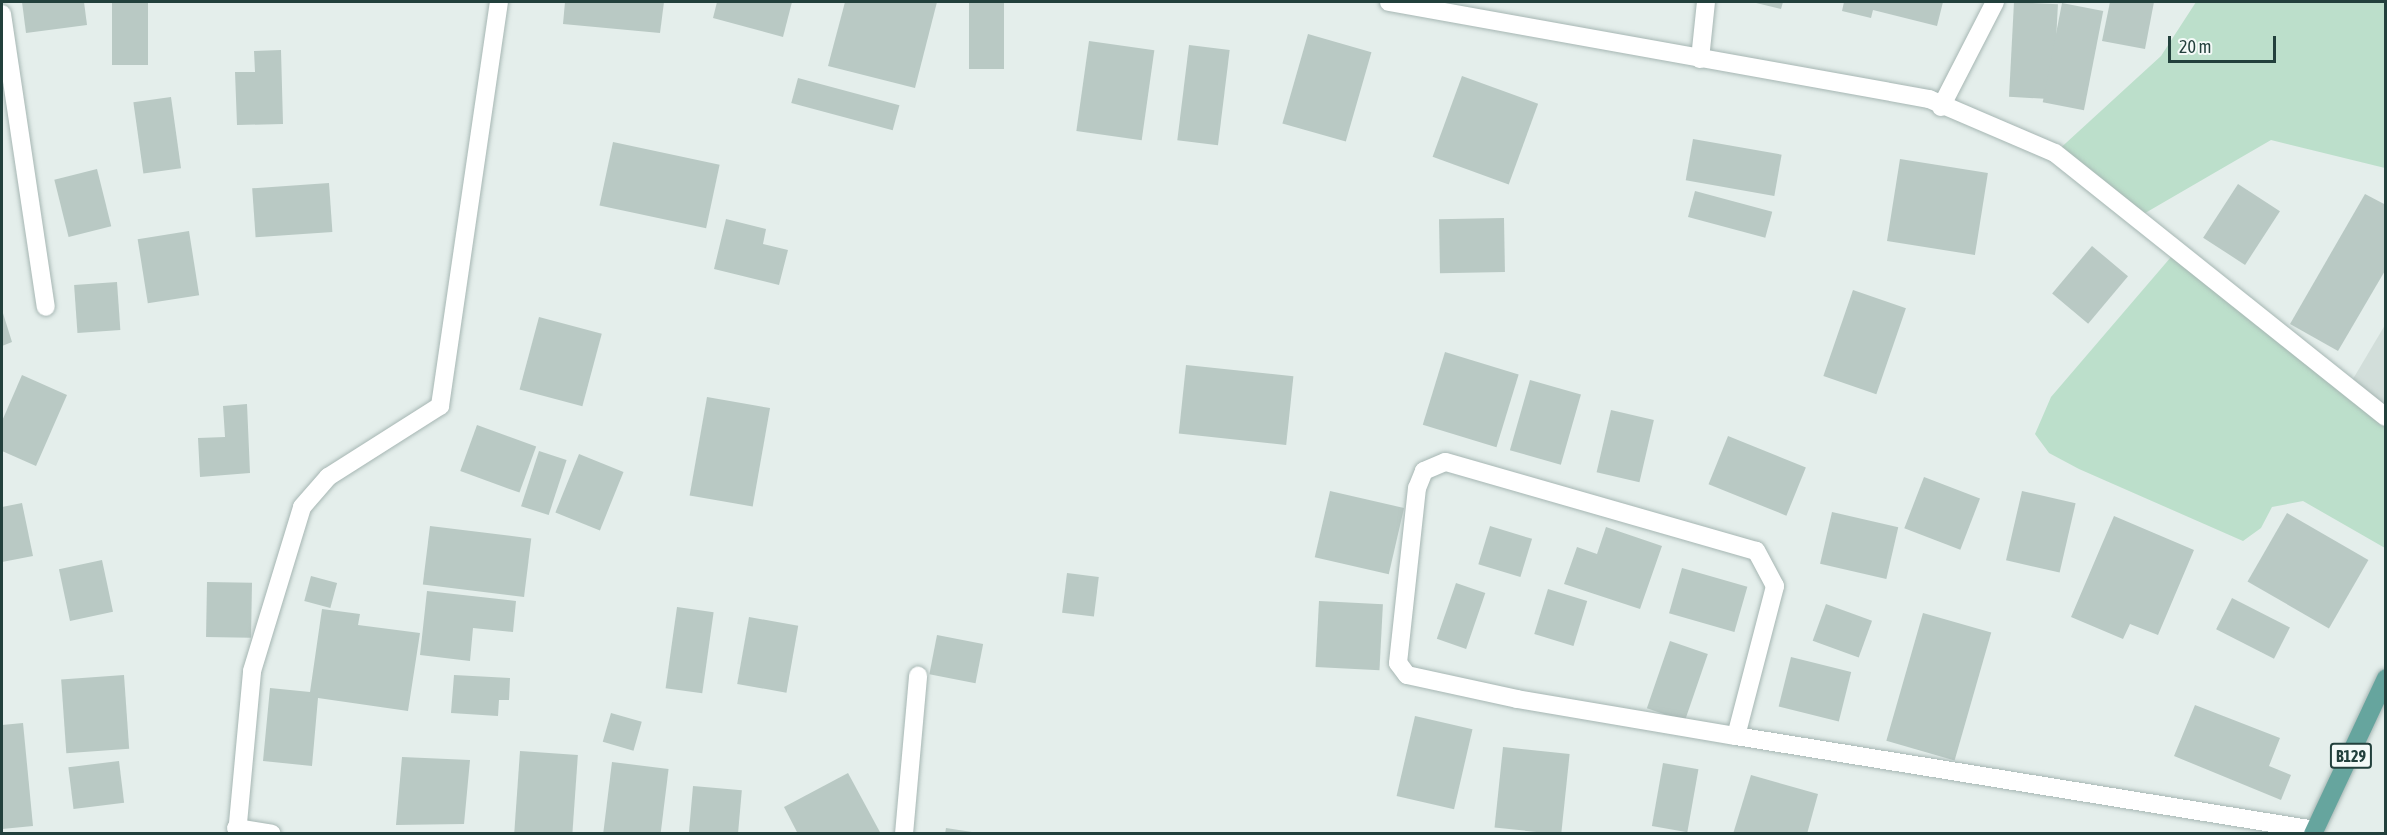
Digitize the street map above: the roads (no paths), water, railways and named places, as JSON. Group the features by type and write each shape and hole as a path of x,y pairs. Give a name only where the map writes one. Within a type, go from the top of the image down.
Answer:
{"main road":[{"name":"B129","path":"2314,832 2385,678"}],"street":[{"path":"272,834 237,831 252,671 302,507 328,477 440,406 499,2"},
{"path":"1389,2 1929,99 1941,107 2055,153 2385,417"},
{"path":"1700,59 1706,2"},
{"path":"1941,107 1995,2"},
{"path":"2,14 46,307"},
{"path":"1736,736 1775,586 1756,551 1444,462 1424,471 1417,488 1408,559 1398,663 1402,673 1736,736 2314,832"},
{"path":"904,834 918,676"}]}
